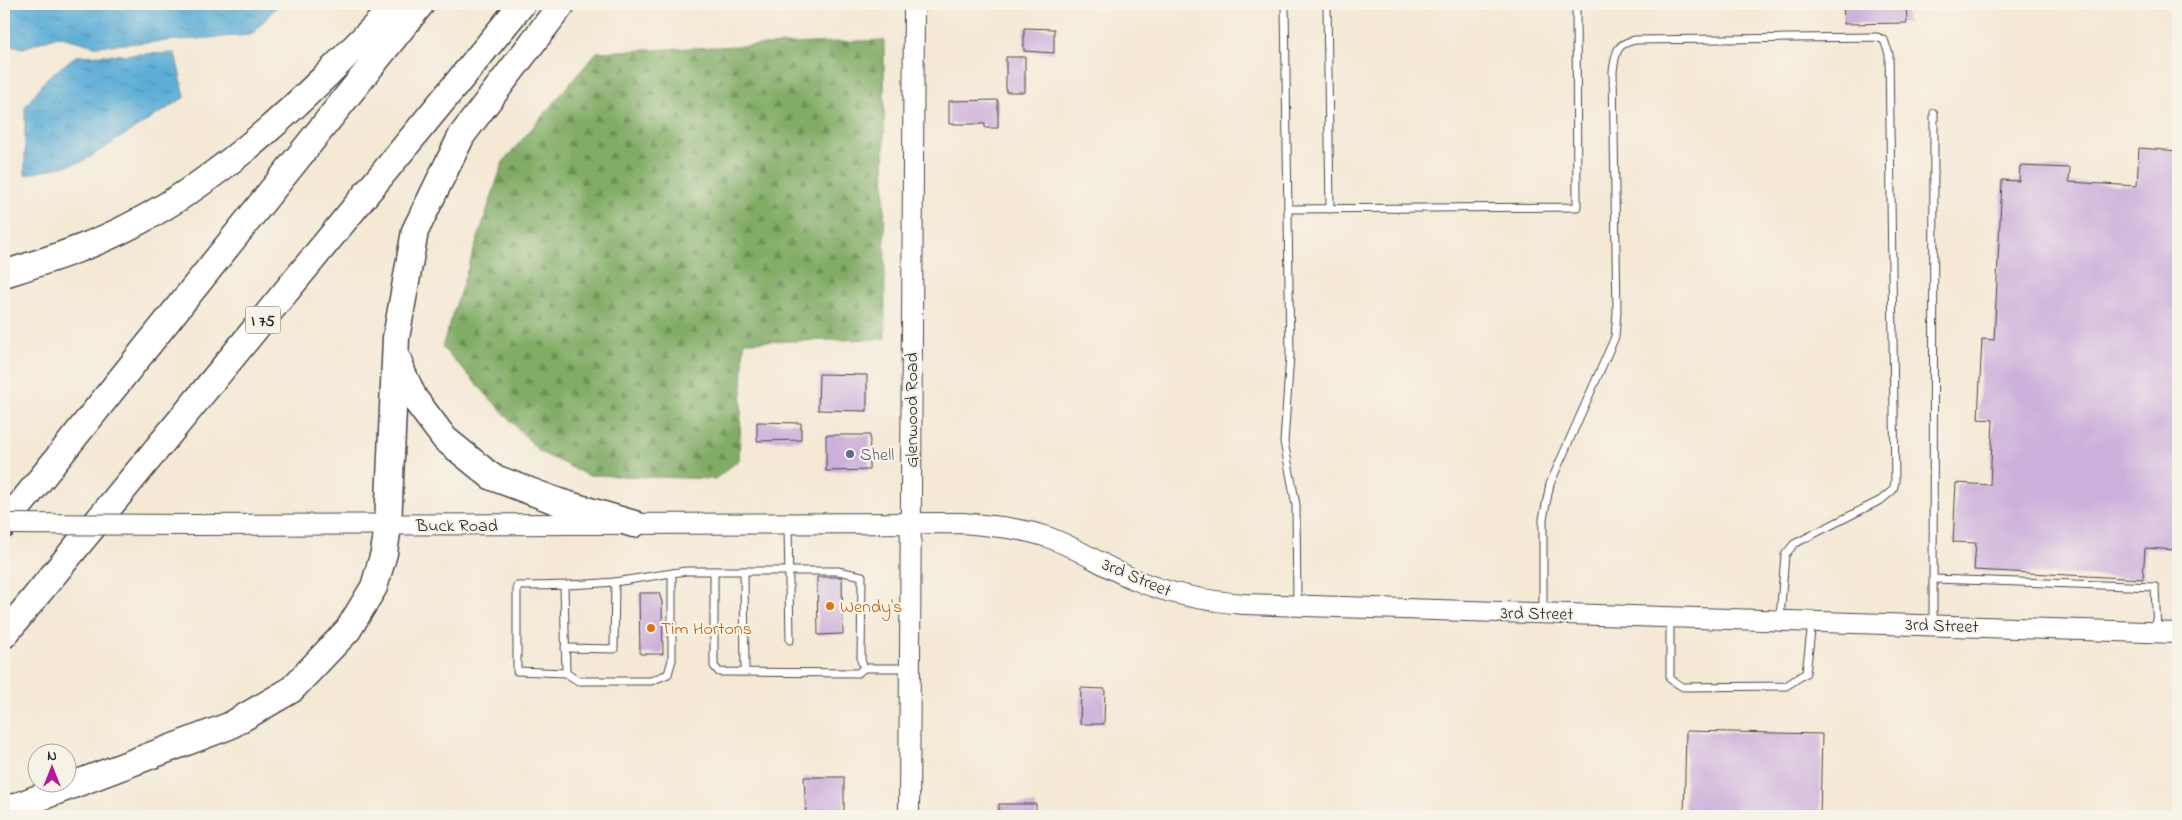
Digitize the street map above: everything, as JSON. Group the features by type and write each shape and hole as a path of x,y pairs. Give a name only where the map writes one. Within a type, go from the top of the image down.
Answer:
{"highway":[{"path":"4,274 58,257 134,224 184,194 231,162 289,113 397,4"},
{"path":"4,525 421,4"},
{"name":"I 75","path":"4,635 522,4"},
{"path":"4,811 229,726 290,690 348,630 374,588 384,553 388,526 396,338 415,231 462,135 562,4"},
{"path":"396,338 402,372 414,398 445,439 484,470 492,476 559,502 634,524"}],"street":[{"name":"Glenwood Road","path":"909,816 914,4"},
{"name":"Buck Road","path":"4,525 388,526 911,523"},
{"name":"3rd Street","path":"911,523 963,523 1024,531 1072,547 1137,581 1180,595 1235,604 1812,620 2178,633"}],"lane":[{"path":"1285,4 1290,355 1284,442 1296,504 1297,606"},
{"path":"1327,4 1330,209"},
{"path":"1288,209 1577,207 1576,4"},
{"path":"1543,614 1543,519 1550,484 1615,337 1617,312 1613,71 1619,47 1624,42 1635,40 1877,37 1884,40 1890,54 1895,482 1893,490 1881,500 1794,544 1785,555 1779,620"},
{"path":"1933,624 1934,113"},
{"path":"788,523 790,640"},
{"path":"714,571 714,666 719,672 858,673 864,668 910,668"},
{"path":"672,573 672,660 668,674 651,681 578,681 566,673 517,672 517,586 564,586 615,582 672,573 714,571 838,571 862,576 861,660 864,668"},
{"path":"744,571 745,672"},
{"path":"1934,579 2155,587 2157,632"},
{"path":"565,648 614,648 615,582"},
{"path":"564,586 566,673"},
{"path":"1670,617 1670,679 1683,687 1786,686 1806,672 1812,620"}],"green space":[{"path":"884,40 885,339 744,342 739,460 715,479 587,475 540,452 442,347 503,162 597,52"}],"water":[{"path":"4,4 279,4 251,35 95,46 58,36 23,48 4,43"},
{"path":"175,53 185,97 82,162 25,175 25,107 47,78 76,56"}],"building":[{"path":"1843,4 1906,4 1907,23 1844,24"},
{"path":"1024,28 1054,29 1054,53 1024,51"},
{"path":"1006,57 1025,57 1025,92 1006,92"},
{"path":"998,100 998,128 985,128 985,124 949,124 949,101"},
{"path":"2139,148 2178,151 2178,550 2145,548 2143,579 1974,570 1976,543 1953,542 1956,483 1990,485 1993,420 1978,419 1982,339 1994,340 2002,180 2019,181 2020,166 2070,168 2069,182 2137,186"},
{"path":"819,374 867,375 867,411 818,410"},
{"path":"757,422 801,423 801,440 757,441"},
{"path":"826,435 870,435 869,470 826,471"},
{"name":"Wendy's","path":"817,577 842,577 843,634 818,635"},
{"name":"Tim Hortons","path":"639,593 659,593 662,602 663,654 640,654"},
{"path":"1081,688 1105,689 1104,724 1080,724"},
{"path":"1686,731 1822,734 1820,816 1684,816"},
{"path":"804,777 844,777 844,816 806,816"},
{"path":"999,804 1036,804 1036,816 999,816"}],"place":[{"name":"Shell","path":"850,454"},
{"name":"Wendy's","path":"830,606"},
{"name":"Tim Hortons","path":"651,628"}]}
